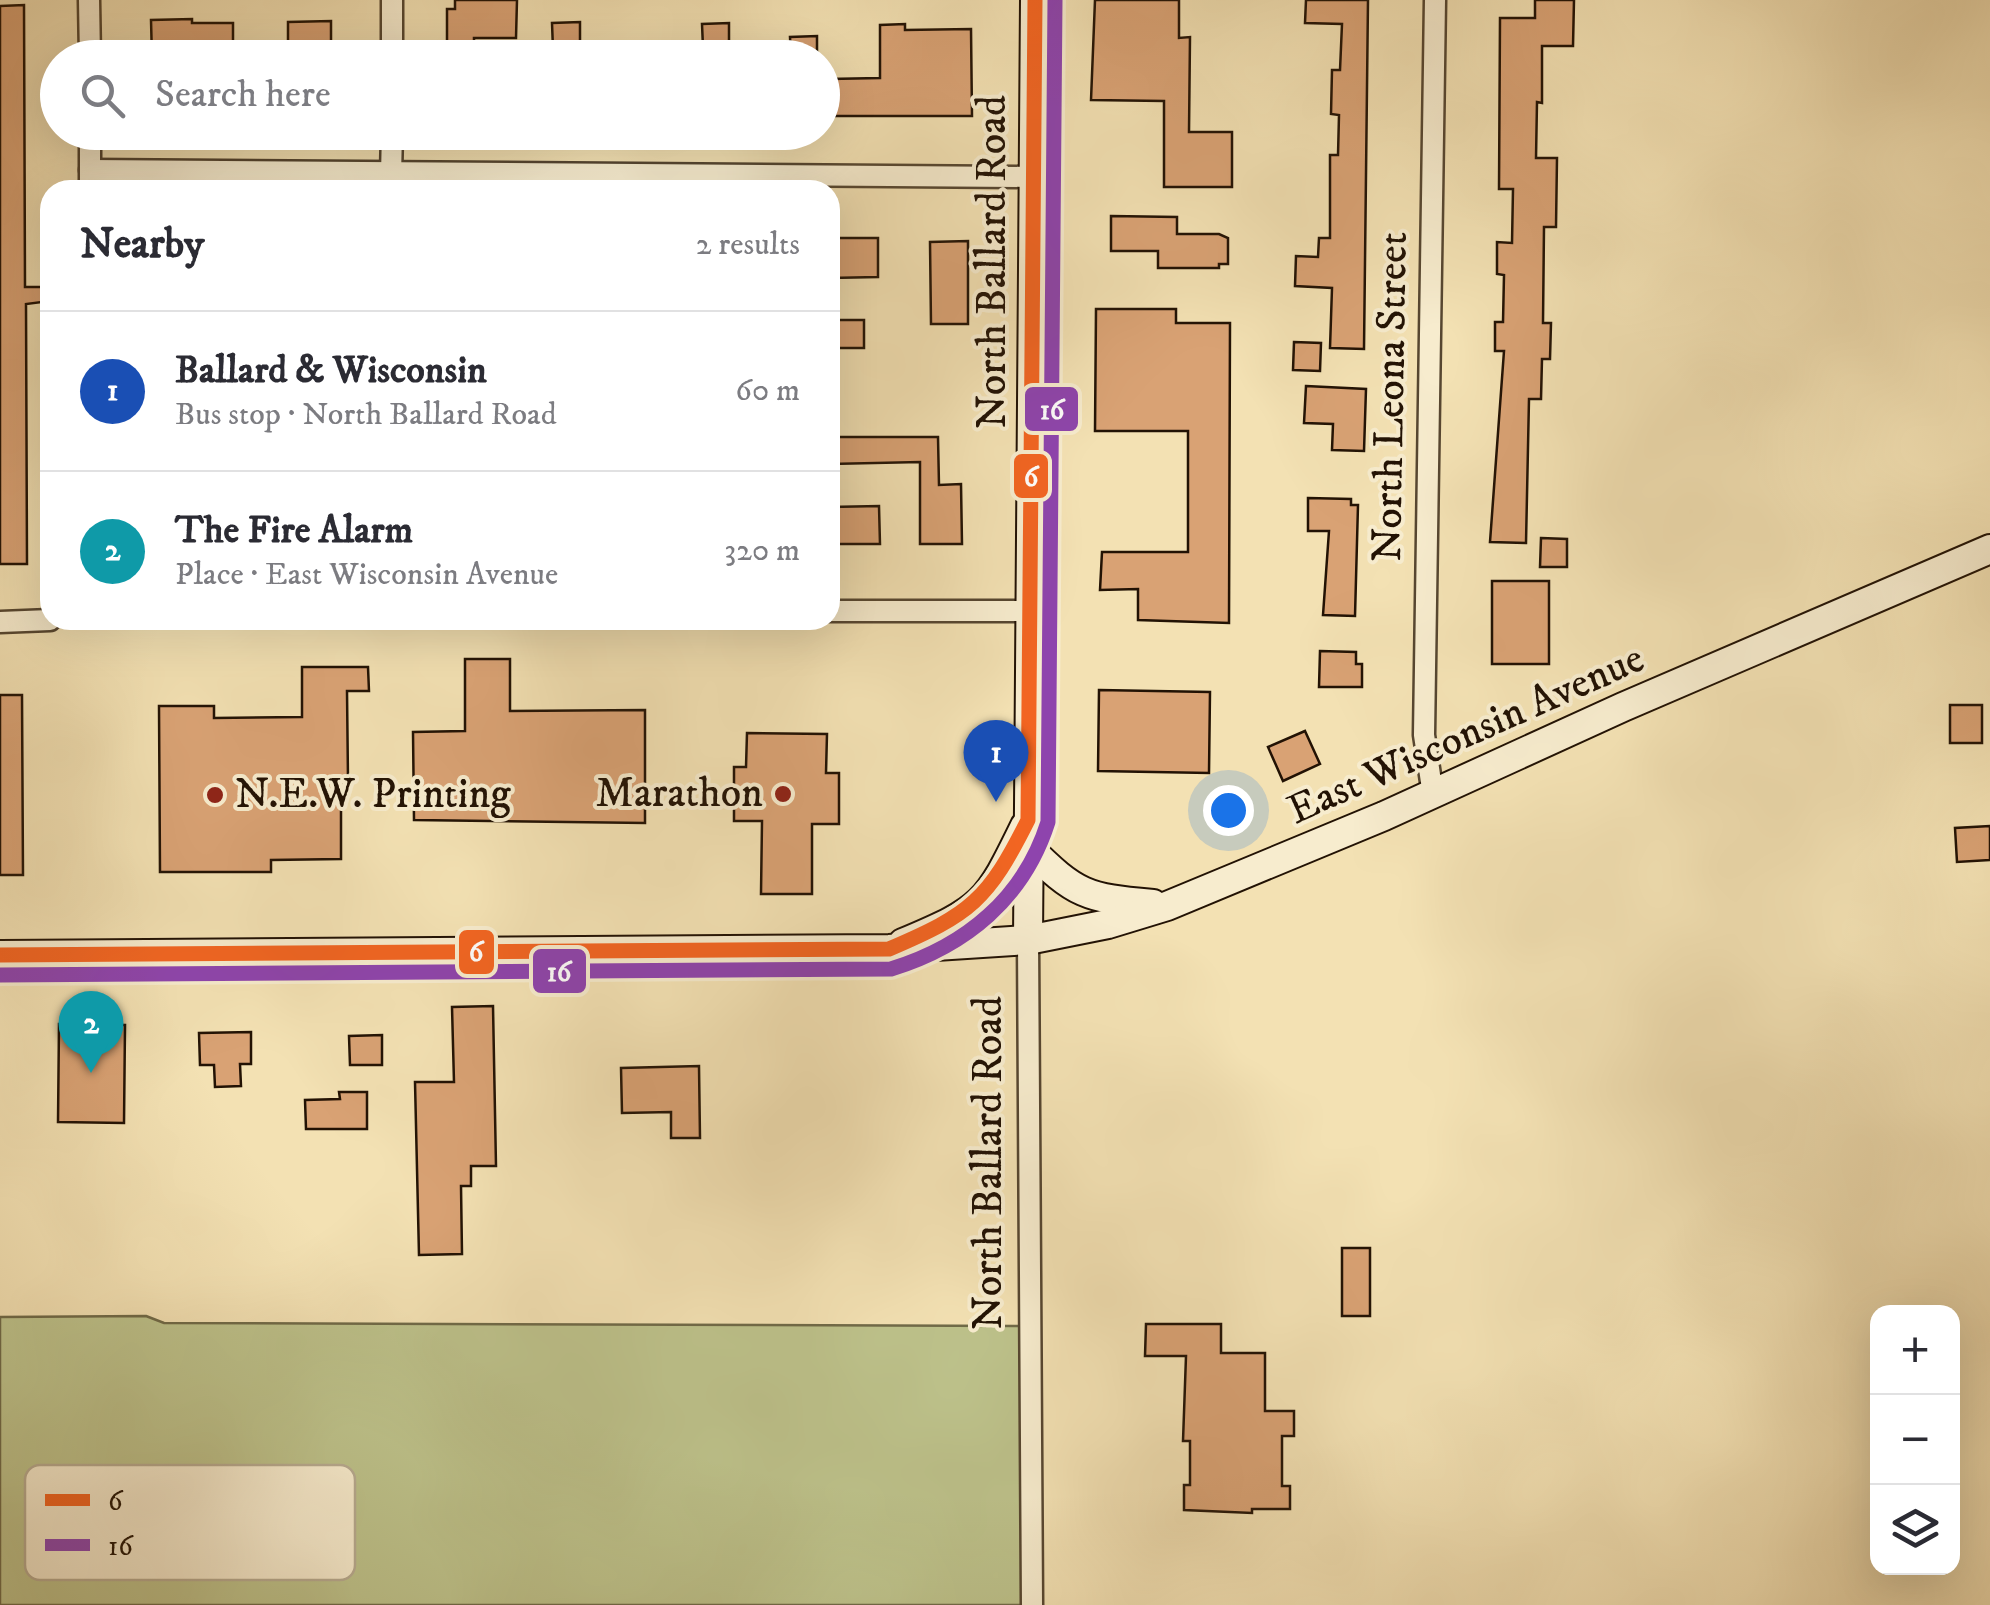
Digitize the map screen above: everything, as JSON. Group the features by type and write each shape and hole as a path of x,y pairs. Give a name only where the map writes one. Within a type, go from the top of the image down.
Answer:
{"main road":[{"name":"North Ballard Road","path":"1028,940 1035,0"},
{"name":"East Wisconsin Avenue","path":"0,956 889,948 1028,940 1108,924 1168,906 1432,795 1623,707 1990,550"},
{"path":"889,948 952,922 984,902 1028,834 1062,881 1091,897 1168,906"}],"street":[{"path":"89,0 90,40"},
{"path":"392,0 392,40"},
{"name":"North Leona Street","path":"1432,795 1424,755 1424,716 1435,0"},
{"path":"90,150 90,180 391,174 1034,178"},
{"path":"391,174 392,150"},
{"path":"840,611 1031,611"},
{"path":"0,622 40,620"},
{"name":"North Ballard Road","path":"1028,940 1032,1605"}],"green space":[{"path":"146,1316 164,1323 1030,1326 1032,1605 0,1605 0,1317"}],"building":[{"path":"455,0 517,0 516,38 447,40 447,9 455,9"},
{"path":"1095,0 1179,0 1179,38 1190,37 1189,132 1232,132 1232,187 1164,187 1164,101 1091,100"},
{"path":"1306,0 1368,0 1364,349 1330,348 1332,288 1295,286 1296,256 1318,257 1319,238 1330,238 1330,155 1338,155 1339,115 1331,114 1332,70 1340,70 1342,24 1305,23"},
{"path":"1535,0 1574,0 1573,46 1542,46 1542,103 1537,102 1536,158 1557,158 1556,227 1544,227 1543,323 1551,323 1550,359 1542,359 1541,399 1529,399 1526,543 1490,542 1504,351 1495,351 1495,322 1503,322 1504,275 1497,274 1497,242 1512,243 1513,189 1499,189 1500,18 1535,18"},
{"path":"24,5 25,287 40,287 40,302 26,304 27,564 0,564 0,6"},
{"path":"151,20 233,23 233,40 152,40"},
{"path":"331,21 331,40 288,40 288,22"},
{"path":"580,22 580,40 553,40 552,23"},
{"path":"729,23 729,40 703,40 702,24"},
{"path":"905,24 905,30 971,29 972,116 840,116 840,79 880,78 880,25"},
{"path":"817,36 817,40 790,40"},
{"path":"1111,216 1177,217 1177,234 1219,234 1228,238 1228,264 1219,264 1219,268 1158,268 1158,251 1111,251"},
{"path":"840,238 878,238 878,277 840,278"},
{"path":"968,241 968,324 931,324 930,242"},
{"path":"1096,309 1176,309 1176,323 1230,323 1229,623 1138,620 1138,589 1100,590 1102,552 1188,552 1188,431 1095,431"},
{"path":"840,320 864,320 864,348 840,348"},
{"path":"1294,342 1321,343 1320,371 1293,370"},
{"path":"1306,386 1366,389 1364,451 1332,450 1333,424 1304,423"},
{"path":"840,437 938,437 939,485 961,484 962,544 920,544 920,462 840,464"},
{"path":"1308,498 1351,499 1351,505 1358,505 1355,616 1323,615 1329,531 1308,531"},
{"path":"879,506 880,544 840,544 840,507"},
{"path":"1541,538 1567,539 1567,567 1540,567"},
{"path":"1492,581 1549,581 1549,664 1492,664"},
{"path":"1320,651 1356,652 1356,664 1362,664 1362,687 1319,687"},
{"path":"465,659 510,659 510,711 645,710 645,823 414,820 413,732 465,731"},
{"path":"302,667 368,667 369,691 347,691 348,780 341,780 341,859 271,860 271,872 160,872 159,706 214,706 214,718 302,717"},
{"path":"1099,690 1210,692 1209,773 1098,771"},
{"path":"0,695 22,695 23,875 0,875"},
{"path":"1950,705 1982,705 1982,743 1950,743"},
{"path":"1305,731 1320,764 1283,781 1268,747"},
{"path":"747,733 827,734 826,773 839,773 839,824 812,824 812,894 761,894 762,821 734,821 734,767 746,767"},
{"path":"1990,826 1990,860 1957,862 1955,828"},
{"path":"493,1006 496,1166 471,1166 471,1186 461,1186 462,1254 419,1255 415,1082 454,1082 452,1007"},
{"path":"59,1024 125,1025 124,1123 58,1122"},
{"path":"251,1032 251,1064 240,1064 241,1086 215,1087 214,1065 200,1065 199,1033"},
{"path":"382,1035 382,1065 350,1065 349,1036"},
{"path":"699,1066 700,1138 671,1138 671,1112 622,1113 621,1068"},
{"path":"339,1092 367,1092 367,1129 306,1129 305,1100 340,1099"},
{"path":"1342,1248 1370,1248 1370,1316 1342,1316"},
{"path":"1146,1324 1221,1324 1221,1353 1265,1353 1265,1411 1294,1411 1294,1436 1282,1436 1282,1486 1290,1486 1290,1509 1252,1509 1252,1513 1184,1510 1184,1485 1190,1485 1190,1441 1183,1441 1186,1356 1145,1356"}],"transit line":[{"name":"6","path":"0,955 889,949 940,925 974,901 1001,869 1028,820 1035,0"},
{"name":"16","path":"0,975 891,969 944,947 989,915 1024,874 1048,822 1055,0"}],"place":[{"name":"Marathon","path":"783,794"},
{"name":"N.E.W. Printing","path":"215,795"},
{"name":"Ballard & Wisconsin","path":"996,802"},
{"name":"The Fire Alarm","path":"91,1073"}]}
